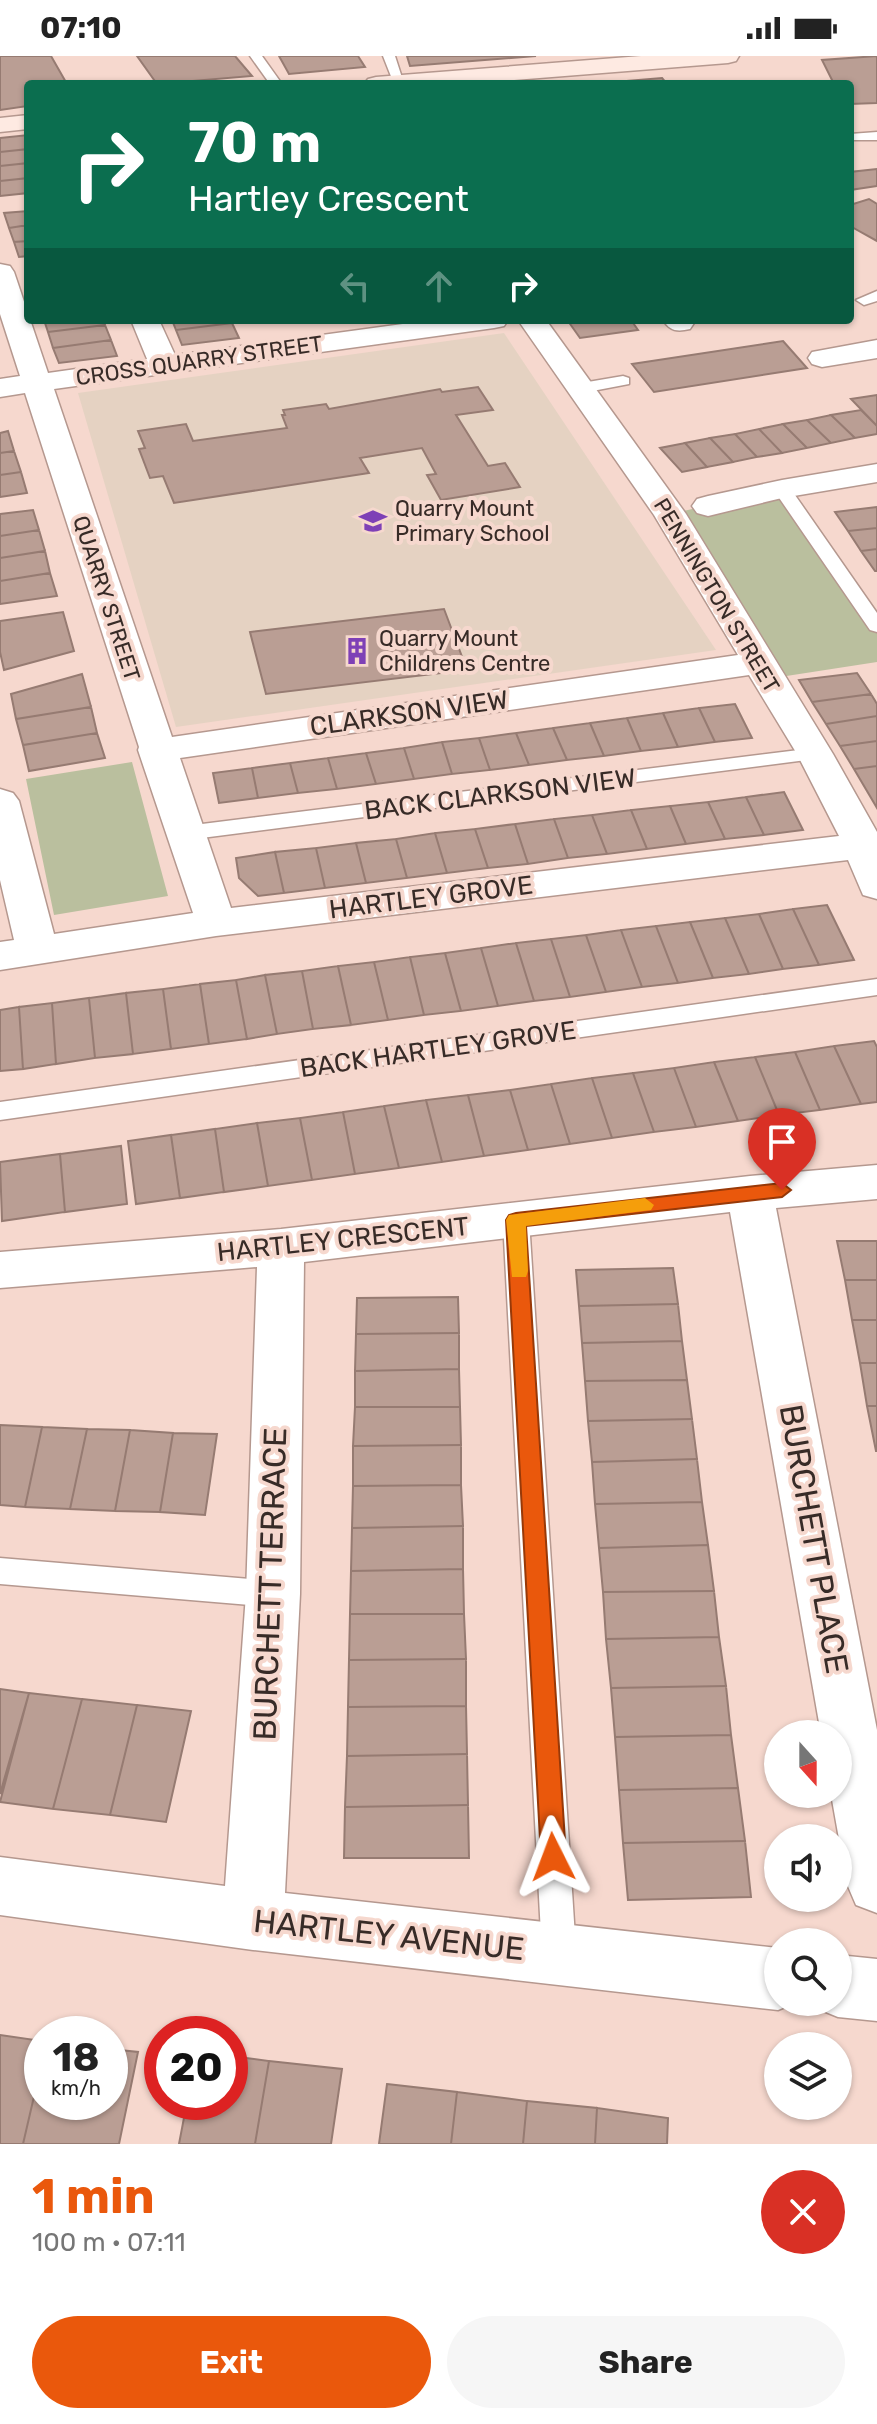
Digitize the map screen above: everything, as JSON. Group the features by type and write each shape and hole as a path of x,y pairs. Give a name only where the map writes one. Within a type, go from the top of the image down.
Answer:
{"street":[{"path":"424,80 728,56"},
{"path":"0,125 24,122"},
{"name":"QUARRY STREET","path":"0,272 156,750 216,923"},
{"path":"147,324 164,364"},
{"path":"274,324 287,347"},
{"name":"CROSS QUARRY STREET","path":"0,388 463,324"},
{"name":"PENNINGTON STREET","path":"535,324 670,514 757,663 870,845 877,886"},
{"path":"822,358 877,349"},
{"path":"708,506 782,489 877,473"},
{"name":"CLARKSON VIEW","path":"156,750 757,663"},
{"path":"0,801 18,953"},
{"name":"HARTLEY GROVE","path":"18,953 216,923 870,845"},
{"name":"HARTLEY CRESCENT","path":"0,1270 281,1247 750,1193 877,1182"},
{"name":"BURCHETT PLACE","path":"750,1193 877,1884"},
{"name":"BURCHETT TERRACE","path":"253,1920 273,1594 281,1247"},
{"name":"HARTLEY AVENUE","path":"0,1886 253,1920 764,1977"},
{"path":"852,1987 877,1990"}],"lane":[{"path":"256,56 273,80"},
{"path":"388,80 389,56"},
{"path":"854,137 877,136"},
{"path":"582,388 623,381"},
{"path":"782,489 877,626"},
{"name":"BACK CLARKSON VIEW","path":"186,833 815,754"},
{"name":"BACK HARTLEY GROVE","path":"0,1111 877,987"},
{"path":"516,1220 559,1953"},
{"path":"0,1571 273,1594"}],"shaded area":[{"name":"Quarry Mount Primary School","path":"504,333 716,650 176,727 78,393"}],"green space":[{"path":"782,489 877,626 877,662 767,679 670,514"},
{"path":"132,762 168,896 54,915 26,779"}],"building":[{"path":"0,56 51,56 65,80 24,80 24,107 0,110"},
{"path":"137,56 235,56 252,76 204,80 154,80"},
{"path":"279,56 358,56 365,67 289,74"},
{"path":"407,56 536,56 410,66"},
{"path":"877,56 877,103 854,104 854,80 832,80 822,60"},
{"path":"24,135 24,149 0,152 0,138"},
{"path":"24,149 24,163 0,166 0,152"},
{"path":"24,163 24,178 0,181 0,166"},
{"path":"877,169 877,186 854,189 854,172"},
{"path":"24,178 24,193 0,196 0,181"},
{"path":"869,199 877,204 877,241 854,228 854,204"},
{"path":"24,211 24,226 9,228 4,213"},
{"path":"24,226 24,241 14,242 9,228"},
{"path":"24,241 24,256 19,257 14,242"},
{"path":"45,324 105,325 48,332"},
{"path":"174,324 224,324 176,330"},
{"path":"232,324 239,338 182,345 176,330"},
{"path":"570,324 634,324 638,330 580,338"},
{"path":"105,325 111,340 53,348 48,332"},
{"path":"111,340 117,356 59,363 53,348"},
{"path":"783,341 807,368 654,392 632,364"},
{"path":"478,387 493,410 456,415 488,466 505,463 520,487 441,500 427,475 436,474 422,448 360,458 369,473 174,503 163,476 150,478 139,449 145,448 138,431 186,424 193,441 287,428 283,410 326,404 329,409 440,389 442,392"},
{"path":"877,395 877,426 851,399"},
{"path":"861,410 877,426 877,434 855,438 831,415"},
{"path":"831,415 855,438 831,443 807,420"},
{"path":"807,420 831,443 807,448 783,424"},
{"path":"783,424 807,448 782,453 759,429"},
{"path":"759,429 782,453 757,457 735,434"},
{"path":"8,431 14,451 0,453 0,433"},
{"path":"735,434 757,457 733,462 710,438"},
{"path":"710,438 733,462 707,467 685,443"},
{"path":"685,443 707,467 682,472 660,448"},
{"path":"14,451 21,472 0,475 0,453"},
{"path":"21,472 27,493 0,497 0,475"},
{"path":"877,507 877,528 848,531 835,512"},
{"path":"33,510 39,530 0,536 0,514"},
{"path":"877,528 877,549 861,551 848,531"},
{"path":"39,530 45,551 0,558 0,536"},
{"path":"877,549 877,571 875,571 861,551"},
{"path":"45,551 50,573 0,581 0,558"},
{"path":"50,573 57,596 0,604 0,581"},
{"name":"Quarry Mount Childrens Centre","path":"444,609 467,670 266,694 250,632"},
{"path":"63,612 74,651 4,670 0,652 0,621"},
{"path":"857,673 871,694 812,702 799,680"},
{"path":"82,674 91,707 16,719 11,694"},
{"path":"871,694 877,704 877,716 826,724 812,702"},
{"path":"735,704 752,738 715,742 699,708"},
{"path":"91,707 97,733 23,745 16,719"},
{"path":"699,708 715,742 678,747 663,713"},
{"path":"663,713 678,747 641,751 627,718"},
{"path":"877,716 877,741 840,746 826,724"},
{"path":"627,718 641,751 604,756 590,723"},
{"path":"590,723 604,756 567,760 553,728"},
{"path":"553,728 567,760 529,765 516,733"},
{"path":"97,733 105,758 29,771 23,745"},
{"path":"516,733 529,765 490,770 479,738"},
{"path":"479,738 490,770 452,774 442,742"},
{"path":"877,741 877,766 854,769 840,746"},
{"path":"442,742 452,774 414,779 404,748"},
{"path":"404,748 414,779 376,784 366,753"},
{"path":"366,753 376,784 337,789 328,758"},
{"path":"328,758 337,789 298,793 290,763"},
{"path":"290,763 298,793 258,798 252,768"},
{"path":"877,766 877,808 854,769"},
{"path":"252,768 258,798 219,803 213,773"},
{"path":"784,792 803,830 764,835 746,797"},
{"path":"746,797 764,835 725,839 708,802"},
{"path":"708,802 725,839 686,844 670,806"},
{"path":"670,806 686,844 647,849 631,810"},
{"path":"631,810 647,849 607,854 592,815"},
{"path":"592,815 607,854 568,858 554,819"},
{"path":"554,819 568,858 528,864 515,824"},
{"path":"515,824 528,864 488,868 475,829"},
{"path":"475,829 488,868 447,873 435,833"},
{"path":"435,833 447,873 407,878 396,839"},
{"path":"396,839 407,878 366,883 356,843"},
{"path":"356,843 366,883 325,888 316,848"},
{"path":"316,848 325,888 284,893 275,852"},
{"path":"275,852 284,893 258,896 239,878 236,858"},
{"path":"827,905 854,960 819,965 793,909"},
{"path":"793,909 819,965 783,969 759,914"},
{"path":"759,914 783,969 749,974 725,918"},
{"path":"725,918 749,974 713,978 690,922"},
{"path":"690,922 713,978 678,983 656,926"},
{"path":"656,926 678,983 642,987 621,930"},
{"path":"621,930 642,987 606,992 586,935"},
{"path":"586,935 606,992 570,997 551,939"},
{"path":"551,939 570,997 534,1001 516,943"},
{"path":"516,943 534,1001 498,1006 481,948"},
{"path":"481,948 498,1006 461,1011 445,953"},
{"path":"445,953 461,1011 424,1015 410,957"},
{"path":"410,957 424,1015 388,1020 374,962"},
{"path":"374,962 388,1020 351,1025 338,966"},
{"path":"338,966 351,1025 313,1029 302,971"},
{"path":"302,971 313,1029 277,1034 265,975"},
{"path":"265,975 277,1034 247,1039 236,980"},
{"path":"236,980 247,1039 209,1044 200,984"},
{"path":"200,984 209,1044 171,1049 163,989"},
{"path":"163,989 171,1049 133,1054 126,993"},
{"path":"126,993 133,1054 95,1058 89,998"},
{"path":"89,998 95,1058 56,1064 52,1003"},
{"path":"52,1003 56,1064 23,1069 19,1007"},
{"path":"19,1007 23,1069 0,1071 0,1010"},
{"path":"874,1041 877,1047 877,1102 861,1104 834,1046"},
{"path":"834,1046 861,1104 820,1110 795,1052"},
{"path":"795,1052 820,1110 779,1115 755,1057"},
{"path":"755,1057 779,1115 738,1121 714,1062"},
{"path":"714,1062 738,1121 696,1127 674,1068"},
{"path":"674,1068 696,1127 654,1132 633,1073"},
{"path":"633,1073 654,1132 612,1138 592,1078"},
{"path":"592,1078 612,1138 570,1144 551,1084"},
{"path":"551,1084 570,1144 528,1150 510,1090"},
{"path":"510,1090 528,1150 484,1156 468,1095"},
{"path":"468,1095 484,1156 442,1162 426,1100"},
{"path":"426,1100 442,1162 399,1168 384,1106"},
{"path":"384,1106 399,1168 355,1174 343,1112"},
{"path":"343,1112 355,1174 312,1180 300,1118"},
{"path":"300,1118 312,1180 268,1186 257,1123"},
{"path":"257,1123 268,1186 224,1192 215,1129"},
{"path":"215,1129 224,1192 180,1198 171,1135"},
{"path":"171,1135 180,1198 136,1204 128,1141"},
{"path":"121,1146 127,1204 65,1212 60,1154"},
{"path":"60,1154 65,1212 2,1221 0,1162"},
{"path":"837,1241 877,1241 877,1280 845,1280"},
{"path":"673,1268 678,1304 579,1306 576,1270"},
{"path":"845,1280 877,1280 877,1320 852,1320"},
{"path":"458,1297 459,1333 356,1334 357,1298"},
{"path":"678,1304 682,1341 582,1343 579,1306"},
{"path":"852,1320 877,1320 877,1363 860,1363"},
{"path":"459,1333 459,1369 355,1371 356,1334"},
{"path":"682,1341 687,1380 585,1381 582,1343"},
{"path":"860,1363 877,1363 877,1406 867,1406"},
{"path":"459,1369 460,1407 355,1407 355,1371"},
{"path":"687,1380 692,1419 588,1421 585,1381"},
{"path":"867,1406 877,1406 877,1451 876,1451"},
{"path":"355,1407 460,1407 461,1445 353,1446"},
{"path":"692,1419 697,1459 592,1462 588,1421"},
{"path":"0,1425 42,1427 25,1507 0,1505"},
{"path":"42,1427 87,1429 70,1509 25,1507"},
{"path":"87,1429 130,1430 115,1511 70,1509"},
{"path":"130,1430 173,1433 160,1512 115,1511"},
{"path":"173,1433 217,1434 205,1515 160,1512"},
{"path":"461,1445 461,1485 353,1486 353,1446"},
{"path":"697,1459 702,1502 595,1504 592,1462"},
{"path":"461,1485 463,1526 352,1528 353,1486"},
{"path":"702,1502 708,1545 599,1548 595,1504"},
{"path":"463,1526 463,1569 351,1571 352,1528"},
{"path":"708,1545 714,1591 603,1592 599,1548"},
{"path":"463,1569 464,1614 350,1614 351,1571"},
{"path":"714,1591 719,1637 606,1639 603,1592"},
{"path":"350,1614 464,1614 466,1659 349,1660"},
{"path":"719,1637 726,1686 611,1688 606,1639"},
{"path":"466,1659 466,1706 348,1707 349,1660"},
{"path":"726,1686 731,1735 615,1737 611,1688"},
{"path":"0,1689 29,1693 0,1794"},
{"path":"29,1693 82,1699 53,1809 0,1802"},
{"path":"82,1699 137,1705 110,1815 53,1809"},
{"path":"137,1705 191,1711 166,1822 110,1815"},
{"path":"466,1706 467,1754 347,1756 348,1707"},
{"path":"731,1735 738,1788 619,1790 615,1737"},
{"path":"467,1754 468,1805 345,1807 347,1756"},
{"path":"738,1788 745,1841 623,1843 619,1790"},
{"path":"468,1805 469,1858 344,1858 345,1807"},
{"path":"745,1841 751,1897 628,1900 623,1843"},
{"path":"0,2035 24,2038 24,2120 29,2120 23,2144 0,2144"},
{"path":"128,2051 138,2052 128,2100"},
{"path":"248,2058 269,2061 255,2144 179,2144 184,2120 248,2120"},
{"path":"269,2061 342,2069 331,2144 255,2144"},
{"path":"387,2084 457,2092 451,2144 379,2144"},
{"path":"457,2092 527,2101 523,2144 451,2144"},
{"path":"527,2101 597,2108 595,2144 523,2144"},
{"path":"597,2108 668,2118 667,2144 595,2144"},
{"path":"29,2120 124,2120 119,2144 23,2144"}],"slow traffic":[{"path":"519,1271 516,1220 645,1205"}],"place":[{"name":"Quarry Mount Primary School","path":"373,521"},
{"name":"Quarry Mount Childrens Centre","path":"357,651"}],"route":[{"path":"553,1857 516,1220 782,1190"}]}
